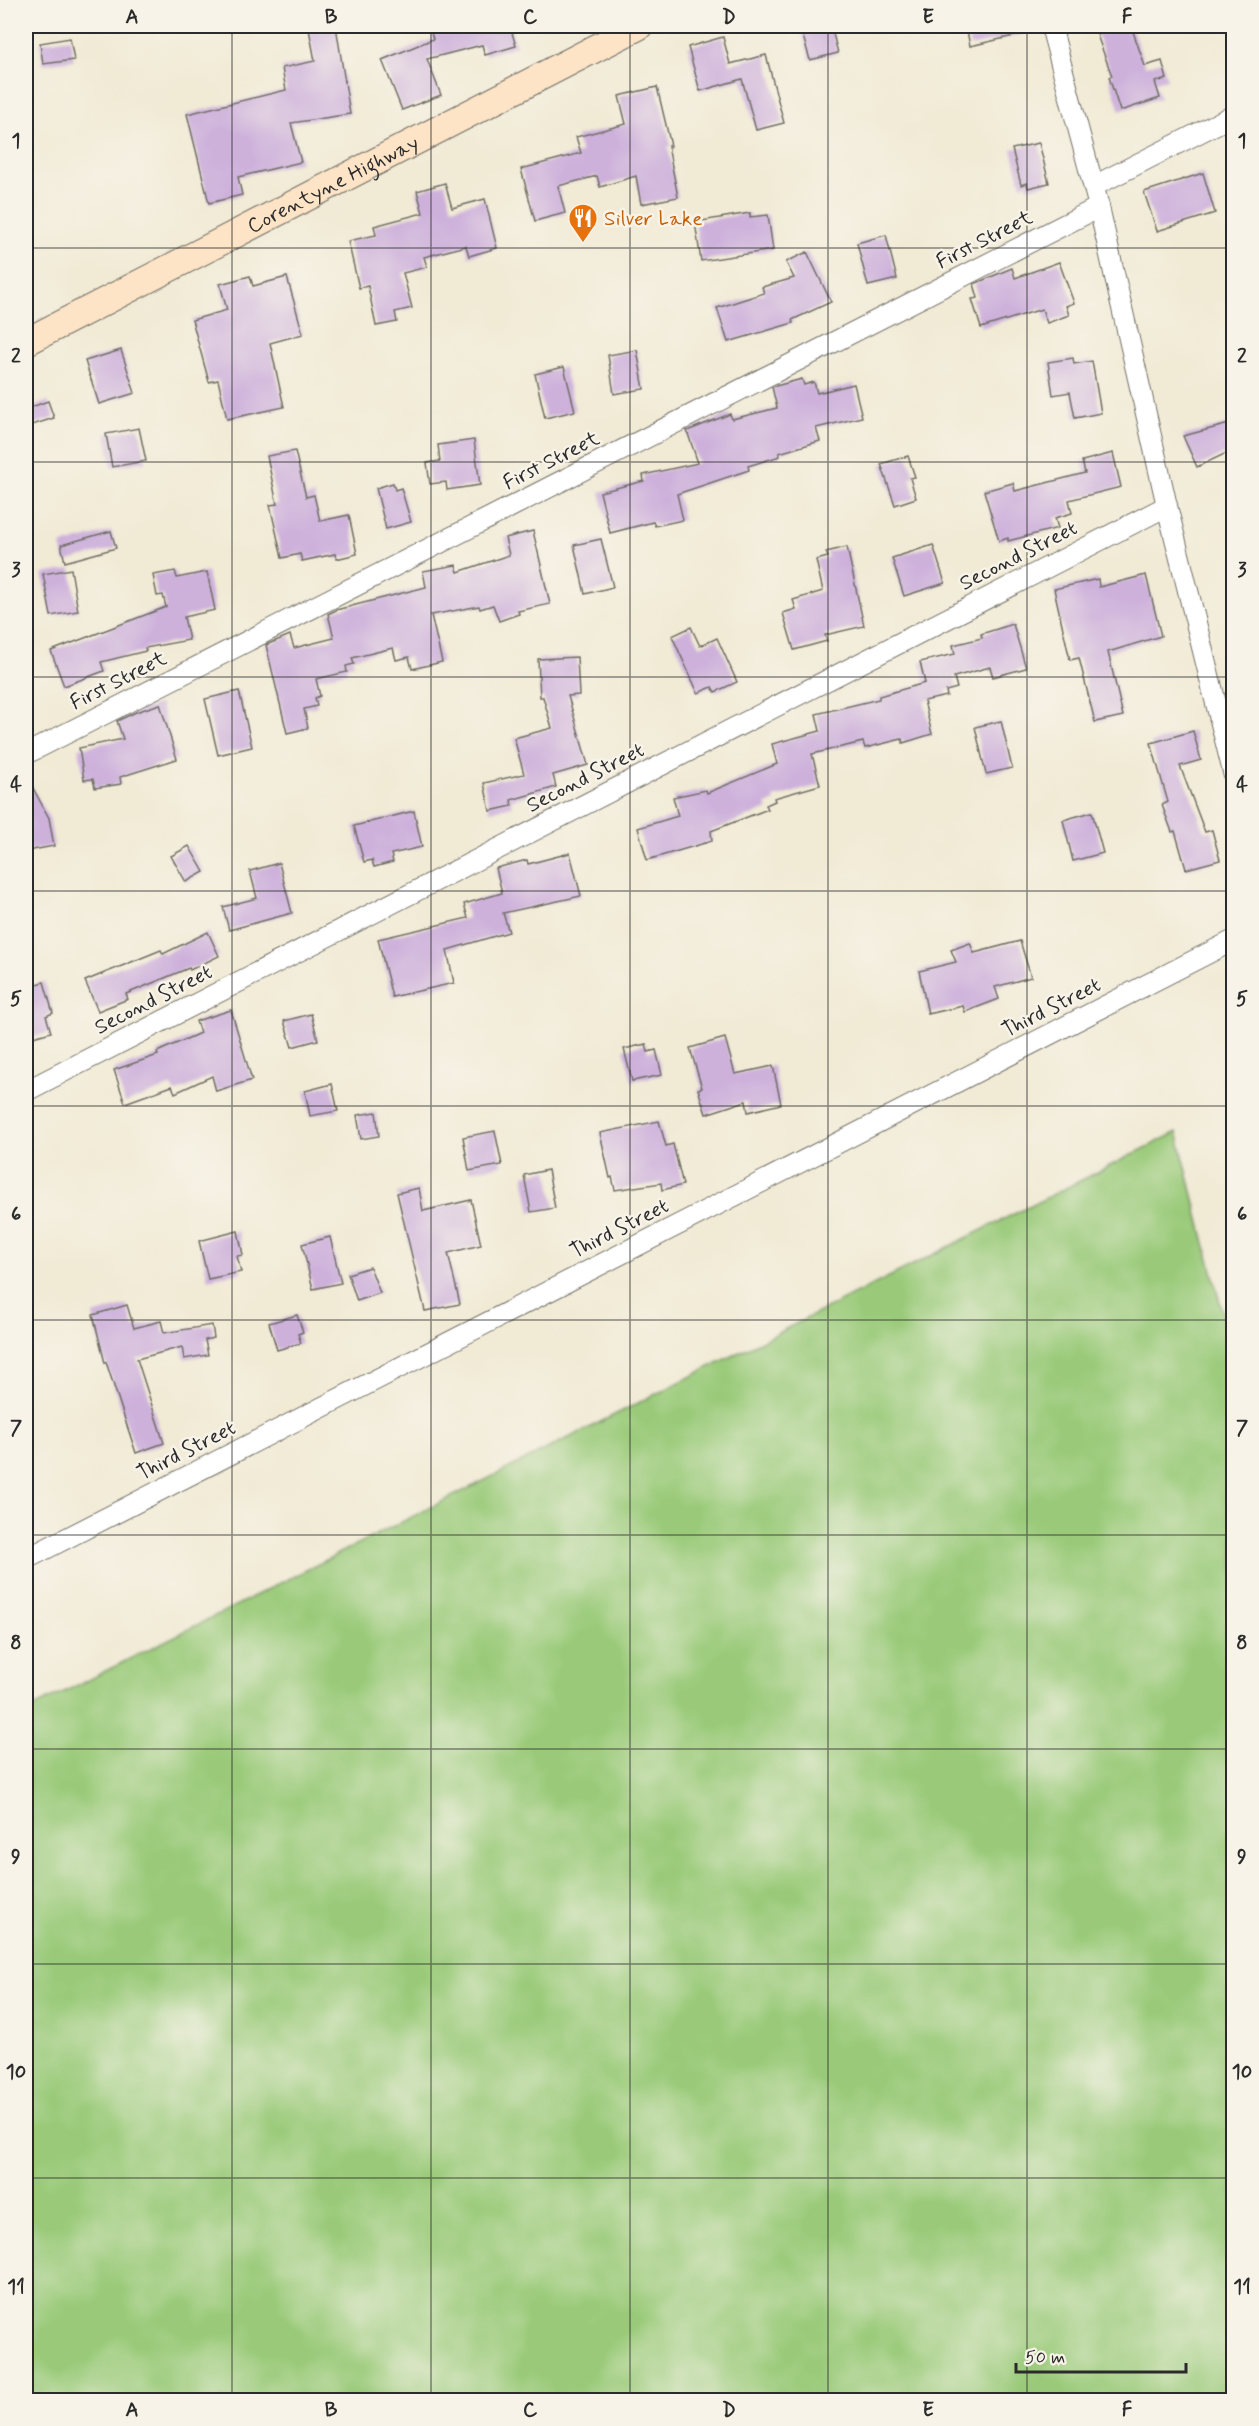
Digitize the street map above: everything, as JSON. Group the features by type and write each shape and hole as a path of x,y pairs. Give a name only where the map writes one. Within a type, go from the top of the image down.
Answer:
{"main road":[{"name":"Corentyne Highway","path":"26,342 639,26"}],"street":[{"path":"1051,26 1094,186 1167,506 1233,776"},
{"path":"1094,186 1233,115"},
{"name":"First Street","path":"26,754 1099,207"},
{"name":"Second Street","path":"26,1091 1167,506"},
{"name":"Third Street","path":"26,1559 1233,940"}],"green space":[{"path":"1177,1132 1234,1358 1233,2400 26,2400 26,1711"}],"building":[{"path":"336,26 350,114 291,123 301,162 238,177 242,195 209,203 187,114 286,90 282,68 315,61 309,29"},
{"path":"429,26 510,26 516,46 485,55 482,45 427,59 441,95 402,110 382,60 433,39"},
{"path":"800,26 831,26 838,53 810,60"},
{"path":"966,26 1026,26 1027,33 970,46"},
{"path":"1131,26 1145,66 1162,61 1167,79 1155,82 1160,98 1120,111 1109,77 1112,76 1097,35"},
{"path":"723,37 730,64 766,55 784,123 756,130 742,79 700,91 688,47"},
{"path":"70,38 74,60 43,64 40,43"},
{"path":"657,87 671,146 668,146 678,197 641,204 636,176 600,187 597,176 558,186 565,213 535,221 521,169 581,153 576,137 626,124 619,96"},
{"path":"1039,143 1049,183 1028,188 1027,183 1021,185 1012,149"},
{"path":"1203,173 1215,213 1157,231 1144,192"},
{"path":"445,183 452,208 485,199 497,248 469,256 466,246 424,257 427,267 403,273 412,308 395,312 397,322 376,326 368,286 359,288 348,241 376,235 374,226 423,213 417,191"},
{"path":"750,213 750,217 768,215 773,250 701,261 695,222"},
{"path":"886,235 897,279 868,286 857,243"},
{"path":"807,252 831,302 792,320 793,323 728,342 717,308 764,293 762,287 794,278 786,262"},
{"path":"1059,262 1074,303 1066,306 1069,315 1047,323 1042,309 981,328 972,299 978,298 974,284 1012,268 1015,278"},
{"path":"250,276 253,286 287,277 303,334 270,343 284,407 227,419 218,380 209,382 192,320 227,310 220,284"},
{"path":"121,350 135,393 99,404 85,361"},
{"path":"637,350 644,389 614,394 608,355"},
{"path":"1073,358 1074,364 1092,361 1101,413 1075,418 1070,392 1053,395 1048,362"},
{"path":"564,367 575,411 545,418 535,374"},
{"path":"802,379 804,385 814,382 817,393 854,384 862,417 816,428 820,441 779,453 780,456 748,466 749,470 677,494 683,520 655,526 653,522 610,533 600,492 644,481 643,475 698,463 687,431 730,414 732,419 777,408 772,387"},
{"path":"48,401 54,418 26,427 26,409"},
{"path":"1233,423 1233,450 1197,467 1183,436"},
{"path":"139,428 146,461 112,467 106,434"},
{"path":"474,440 480,485 447,490 446,482 430,484 427,463 440,461 438,445"},
{"path":"295,451 306,497 314,495 320,521 349,515 357,554 336,559 335,554 302,561 300,554 282,558 270,505 277,504 267,456"},
{"path":"1113,453 1121,487 1069,500 1072,513 1055,518 1058,528 1008,541 1008,538 999,541 984,491 1013,483 1015,491 1085,473 1082,461"},
{"path":"908,456 915,477 910,478 916,498 895,505 881,464"},
{"path":"393,483 395,490 401,488 411,522 386,529 376,488"},
{"path":"111,531 116,548 65,562 61,545"},
{"path":"533,531 550,604 518,611 519,614 499,621 493,605 480,609 479,606 431,615 442,662 412,669 409,657 396,660 393,648 352,658 354,664 346,666 347,672 316,679 320,696 315,698 317,706 304,709 308,728 287,733 266,645 290,635 294,648 334,638 328,614 426,587 423,571 456,565 458,572 509,555 505,538"},
{"path":"601,539 613,587 585,594 574,545"},
{"path":"933,545 945,583 904,596 892,558"},
{"path":"847,547 864,626 825,635 827,641 794,650 783,613 796,609 793,600 823,591 816,560 828,557 826,552"},
{"path":"71,569 78,611 51,616 43,574"},
{"path":"175,571 177,578 207,572 215,610 184,617 189,640 145,648 146,651 101,662 104,671 64,686 51,651 166,607 163,595 157,596 153,575"},
{"path":"1146,575 1161,636 1108,652 1123,716 1095,722 1079,658 1070,660 1054,589 1098,579 1099,587"},
{"path":"1013,624 1026,668 993,677 990,667 954,677 957,688 946,691 947,696 924,701 932,734 903,743 902,739 865,748 863,742 812,754 820,785 774,798 775,801 766,805 768,809 711,831 712,841 647,860 638,828 678,816 673,797 706,790 707,793 777,764 772,744 820,731 816,714 879,699 879,696 925,683 920,662 955,654 953,645 982,638 981,634"},
{"path":"691,627 700,646 717,638 737,682 715,692 712,687 698,693 672,636"},
{"path":"577,657 579,695 568,696 588,765 553,775 556,787 511,800 512,806 490,811 484,783 524,774 514,738 552,728 543,697 540,697 538,659"},
{"path":"239,691 252,747 218,755 205,699"},
{"path":"160,704 177,759 120,777 121,784 95,788 93,779 84,780 79,748 123,739 117,721"},
{"path":"1001,721 1012,768 986,774 975,727"},
{"path":"1193,731 1201,760 1180,766 1205,832 1212,830 1220,860 1186,869 1175,831 1172,832 1162,805 1168,802 1151,743"},
{"path":"26,775 49,818 54,846 27,851"},
{"path":"414,811 422,847 391,854 393,862 374,867 372,860 364,862 354,826"},
{"path":"1092,812 1103,853 1073,861 1063,820"},
{"path":"189,846 204,872 186,882 171,856"},
{"path":"570,853 581,896 503,913 509,932 447,950 454,983 392,997 378,939 468,918 464,904 502,893 496,868 527,860 528,864"},
{"path":"279,863 292,913 229,930 223,907 257,898 250,871"},
{"path":"208,932 219,956 190,970 189,968 126,994 128,999 98,1011 85,981 161,950 163,954"},
{"path":"1020,941 1031,977 995,987 999,999 965,1012 963,1006 928,1014 919,971 956,962 951,950 970,943 974,953"},
{"path":"44,982 53,1013 46,1016 51,1032 26,1039 26,987"},
{"path":"231,1010 252,1080 216,1091 212,1076 175,1093 172,1086 125,1103 114,1070 158,1055 157,1052 200,1033 196,1021"},
{"path":"311,1014 318,1040 292,1047 284,1021"},
{"path":"725,1038 735,1074 773,1066 781,1104 748,1112 746,1101 706,1114 698,1089 702,1088 690,1048"},
{"path":"646,1044 648,1052 656,1050 662,1075 632,1081 624,1049"},
{"path":"332,1084 338,1111 310,1116 305,1091"},
{"path":"376,1112 379,1136 361,1139 357,1115"},
{"path":"659,1121 666,1146 673,1144 683,1185 662,1190 661,1183 615,1190 600,1133"},
{"path":"495,1131 502,1165 469,1171 463,1137"},
{"path":"548,1170 555,1208 531,1212 524,1175"},
{"path":"419,1188 423,1211 471,1200 481,1245 448,1253 460,1304 425,1311 397,1193"},
{"path":"238,1231 243,1255 237,1256 241,1272 208,1279 199,1241"},
{"path":"330,1237 341,1283 313,1289 302,1244"},
{"path":"370,1267 380,1293 357,1301 348,1274"},
{"path":"127,1305 134,1328 161,1321 164,1333 212,1325 214,1338 205,1340 208,1355 184,1359 182,1347 137,1359 164,1443 136,1453 105,1363 93,1315"},
{"path":"297,1315 303,1332 298,1334 301,1343 277,1350 269,1323"}],"place":[{"name":"Silver Lake","path":"583,244"}]}
